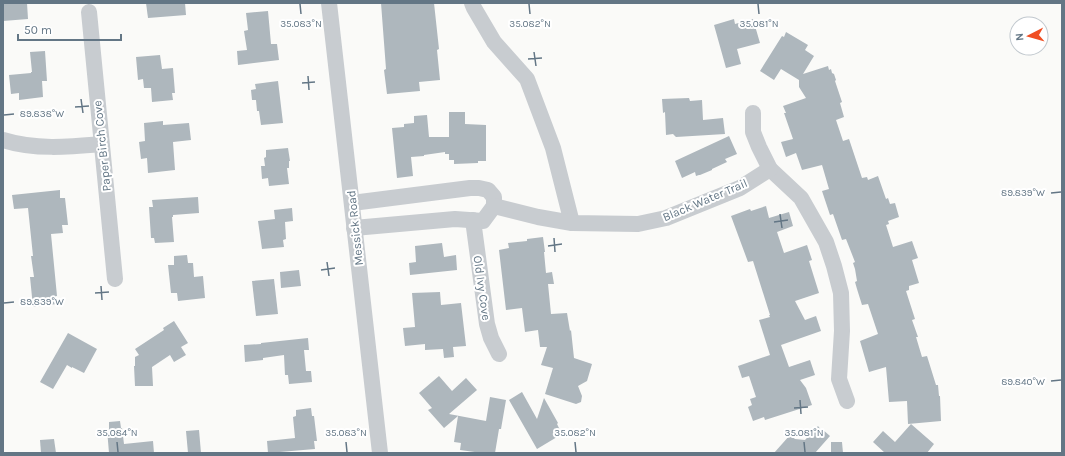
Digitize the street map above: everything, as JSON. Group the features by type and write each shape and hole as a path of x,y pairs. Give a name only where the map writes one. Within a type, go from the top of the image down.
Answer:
{"street":[{"name":"Messick Road","path":"329,3 380,453"},
{"path":"472,3 494,42 527,79 553,148 572,223"},
{"name":"Paper Birch Cove","path":"89,12 115,279"},
{"path":"753,113 753,132 770,169 801,198 826,242 834,266 841,293 842,332 839,379 846,400"},
{"path":"3,140 38,147 101,144"},
{"name":"Black Water Trail","path":"494,206 538,217 572,223 638,224 666,218 740,188 770,169"},
{"path":"352,203 470,188 488,190 494,197 494,206 483,221 455,218 354,228"},
{"name":"Old Ivy Cove","path":"473,220 487,324 491,338 499,354"}],"building":[{"path":"3,3 27,3 28,19 3,21"},
{"path":"146,3 185,3 186,15 148,18"},
{"path":"381,3 434,3 439,49 437,50 440,80 419,82 420,91 387,94 384,70 386,69"},
{"path":"268,11 271,44 277,44 279,60 238,65 237,51 247,50 244,31 248,30 246,13"},
{"path":"734,19 735,24 753,19 760,43 737,49 741,64 726,68 714,25"},
{"path":"786,32 808,45 805,50 814,56 803,74 828,66 829,70 831,69 836,80 835,81 842,102 840,103 844,117 836,120 843,141 849,139 862,178 867,177 868,180 878,176 886,199 888,198 890,204 895,203 899,217 888,221 889,224 886,225 893,247 912,241 918,258 912,260 919,283 909,286 909,290 906,291 915,319 912,320 918,337 916,337 922,357 927,356 936,385 938,385 941,421 908,424 907,401 889,402 886,367 869,372 860,341 878,334 868,304 862,305 855,282 857,281 853,263 855,262 846,239 842,240 833,214 830,215 822,191 829,189 822,165 802,170 796,153 786,157 781,142 793,139 783,106 806,98 799,87 799,80 781,69 774,80 760,71"},
{"path":"45,51 47,81 42,81 43,97 19,100 19,93 11,94 9,75 31,73 30,52"},
{"path":"160,55 162,69 173,68 175,93 172,93 173,100 152,102 151,88 144,88 143,79 138,80 136,57"},
{"path":"278,81 283,123 261,125 256,100 252,100 251,90 256,89 255,84"},
{"path":"689,98 690,101 702,100 703,120 723,118 725,134 676,137 673,134 666,135 665,112 663,113 662,99"},
{"path":"449,112 465,112 465,124 486,125 486,161 478,161 478,163 454,164 454,160 449,160 449,154 445,154 445,152 411,157 413,176 397,178 392,128 404,127 404,124 414,123 414,116 427,115 429,137 449,137"},
{"path":"163,121 163,125 189,123 191,140 173,142 175,170 148,173 147,158 141,159 139,142 145,141 144,123"},
{"path":"729,136 737,154 725,159 727,162 712,170 696,176 695,172 682,178 675,161"},
{"path":"288,148 290,161 289,168 287,168 289,184 269,186 268,178 262,179 261,166 265,166 264,158 266,157 266,150"},
{"path":"60,190 60,198 65,198 68,225 62,225 63,233 51,234 57,304 33,307 30,277 34,277 31,256 33,256 28,208 14,209 12,195"},
{"path":"198,197 199,213 173,215 174,242 155,243 154,238 151,238 149,207 153,207 152,200"},
{"path":"766,206 769,218 789,212 793,226 777,232 784,253 807,245 812,260 809,261 819,293 795,301 805,320 816,316 821,331 781,345 789,367 810,360 815,375 800,380 806,388 812,405 765,420 764,417 753,421 748,407 752,405 750,399 756,397 749,376 742,378 738,366 770,355 759,320 770,317 770,315 753,261 748,262 731,216 750,209 751,211"},
{"path":"292,208 293,221 285,222 286,239 283,240 284,247 262,249 258,221 275,219 274,210"},
{"path":"543,237 546,273 552,272 554,284 548,284 551,314 567,313 570,331 571,330 574,358 592,364 587,381 578,386 582,396 581,402 576,404 545,394 553,368 541,365 547,347 540,347 538,330 525,332 522,308 506,310 499,250 509,248 508,243 527,241 527,239"},
{"path":"442,243 444,257 456,255 457,270 410,275 409,263 416,262 415,246"},
{"path":"187,255 188,263 193,263 194,277 203,276 205,298 178,301 177,293 171,293 168,265 174,265 174,256"},
{"path":"299,270 301,286 281,288 280,272"},
{"path":"274,279 278,314 256,316 252,281"},
{"path":"440,292 441,305 461,303 466,346 453,347 454,357 444,358 443,349 425,350 425,344 405,346 403,328 415,327 412,293"},
{"path":"174,321 188,343 181,347 186,355 174,362 170,355 152,367 153,386 135,386 135,357 139,355 135,349 164,330 163,328"},
{"path":"68,333 97,349 84,373 67,365 53,389 40,382"},
{"path":"308,338 309,350 304,350 306,371 311,371 312,382 289,384 288,375 285,375 284,355 263,358 263,360 245,362 244,345"},
{"path":"439,376 452,391 466,378 477,390 449,414 486,421 490,397 506,400 495,453 460,450 461,443 454,442 458,416 444,428 428,410 432,408 419,393"},
{"path":"522,392 537,419 544,398 558,423 557,424 562,434 537,449 509,400"},
{"path":"311,408 312,416 314,416 317,441 314,441 315,449 268,453 267,441 295,438 293,417 296,416 296,410"},
{"path":"120,421 124,444 153,441 154,453 109,453 107,429 109,429 109,422"},
{"path":"911,424 934,444 927,453 885,453 873,442 883,431 895,442"},
{"path":"818,426 830,436 815,453 774,453 790,435 795,439 805,440"},
{"path":"199,430 201,453 188,453 186,431"},
{"path":"54,439 56,453 41,453 40,440"},
{"path":"831,442 842,442 843,453 831,453"}]}
